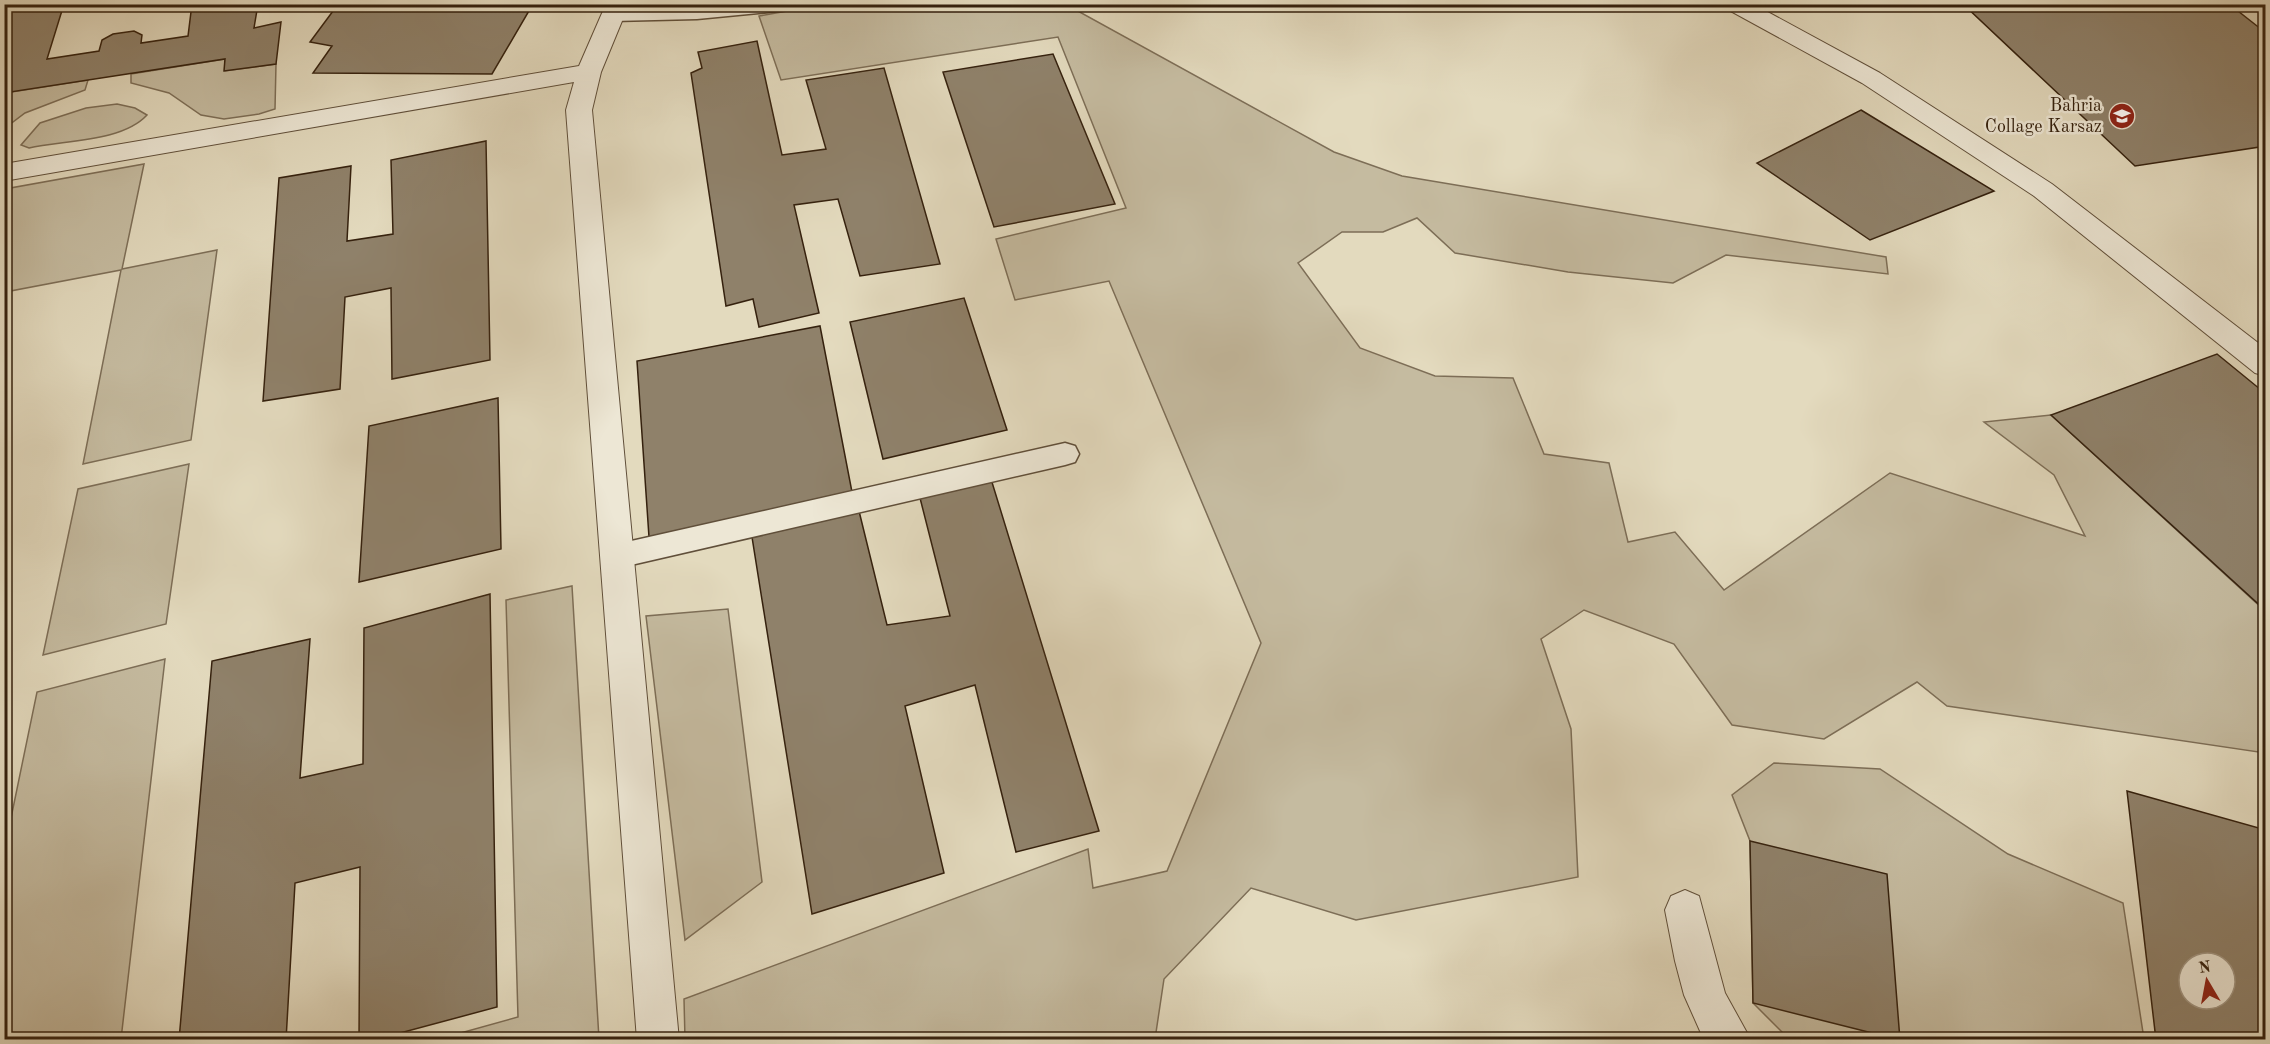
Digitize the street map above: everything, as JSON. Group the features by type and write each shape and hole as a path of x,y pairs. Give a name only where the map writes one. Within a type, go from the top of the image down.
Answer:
{"street":[{"path":"1735,4 1871,78 2043,190 2265,365"},
{"path":"615,10 589,72 579,110 658,1040"},
{"path":"4,173 589,72"},
{"path":"1686,910 1698,977 1719,1027 1730,1040"}],"lane":[{"path":"615,10 697,13 789,4"},
{"path":"618,556 1065,454"}],"shaded area":[{"path":"827,4 1067,5 1334,152 1402,176 1886,257 1888,274 1726,255 1673,283 1568,272 1455,253 1417,218 1383,232 1342,232 1298,263 1360,348 1435,376 1513,378 1544,454 1609,463 1628,542 1675,532 1724,590 1890,473 2085,536 2054,475 1984,422 2051,415 2265,611 2265,753 1947,706 1917,682 1824,739 1732,725 1674,644 1584,610 1541,639 1571,729 1578,877 1356,920 1251,888 1164,979 1155,1039 685,1039 684,999 1088,849 1093,888 1167,871 1261,643 1109,281 1015,300 996,239 1126,208 1058,37 781,80 759,16"},
{"path":"225,59 225,71 276,64 275,109 259,114 224,119 201,115 169,93 131,83 131,74"},
{"path":"88,80 85,90 25,113 5,128 5,93"},
{"path":"117,104 135,108 147,115 136,124 123,130 92,139 29,148 21,145 40,123 86,108"},
{"path":"144,164 122,269 217,250 191,440 83,464 121,270 5,292 5,189"},
{"path":"189,464 166,624 43,655 78,489"},
{"path":"572,586 599,1039 439,1039 518,1017 506,600"},
{"path":"728,609 762,882 685,940 646,616"},
{"path":"165,659 121,1039 5,1039 5,847 37,692"},
{"path":"1774,763 1880,769 2008,854 2123,903 2144,1039 1789,1039 1753,1003 1750,841 1732,795"}],"building":[{"path":"4,4 64,4 47,59 99,51 102,40 113,34 134,31 142,35 141,43 188,36 192,4 258,4 254,28 281,22 276,64 224,71 225,59 4,93"},
{"path":"317,4 533,4 492,74 313,73 332,46 310,42 336,7"},
{"path":"1963,4 2229,4 2266,33 2266,146 2135,166"},
{"path":"757,41 782,155 826,149 806,80 884,68 940,264 860,276 838,199 794,205 819,313 759,327 753,299 726,306 691,73 702,68 698,52"},
{"path":"1053,54 1115,204 994,227 943,72"},
{"path":"1861,110 1994,191 1870,240 1757,163"},
{"path":"486,141 490,360 392,379 391,288 345,297 340,389 263,401 279,178 351,166 347,241 393,234 391,160"},
{"path":"964,298 1007,430 883,459 850,322"},
{"path":"820,326 852,492 649,537 637,361"},
{"path":"2217,354 2266,394 2266,611 2051,415"},
{"path":"498,398 501,549 359,582 369,426"},
{"path":"991,479 1099,831 1016,852 975,685 905,706 944,873 812,914 752,537 859,511 887,625 950,616 919,494"},
{"path":"490,594 497,1007 374,1040 359,1040 360,867 295,883 286,1040 179,1040 212,661 310,639 300,778 363,764 364,628"},
{"path":"2127,791 2266,830 2266,1040 2156,1040"},
{"path":"1750,841 1887,874 1900,1040 1753,1003"}],"place":[{"name":"Bahria Collage Karsaz","path":"2122,116"}]}
